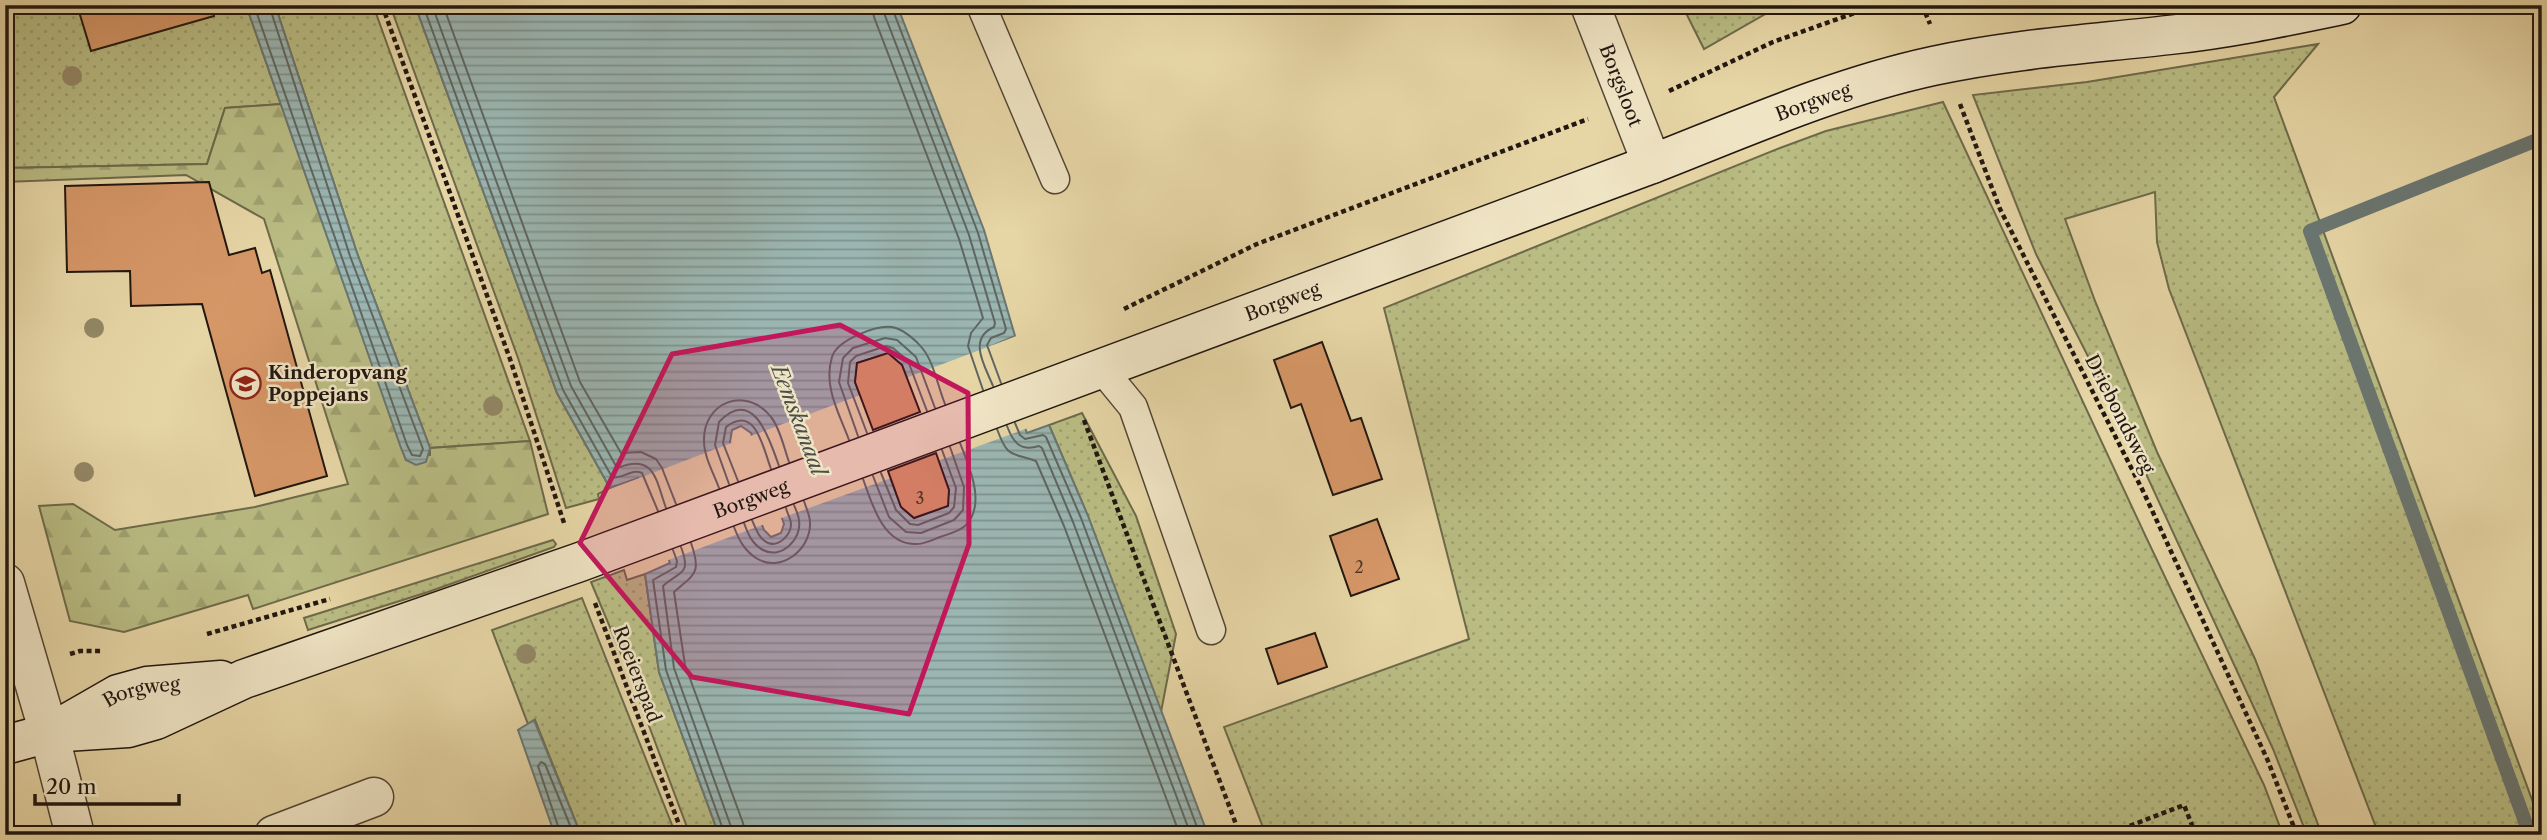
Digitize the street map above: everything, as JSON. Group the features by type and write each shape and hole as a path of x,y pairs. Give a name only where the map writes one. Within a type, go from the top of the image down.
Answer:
{"main road":[{"name":"Borgsloot","path":"1590,5 1653,164"},
{"name":"Borgweg","path":"5,745 49,733 128,728 156,720 244,678 580,562 1653,164 1780,113 1873,82 1945,64 2049,47 2226,28 2342,5"},
{"path":"5,583 49,733 75,835"},
{"path":"274,835 374,797"}],"lane":[{"path":"981,5 1055,179"},
{"path":"1078,376 1133,407 1210,630"}],"path":[{"name":"Roeierspad","path":"382,5 510,359 564,523 682,835"},
{"path":"1112,315 1257,244 1671,90 1773,42 1877,5"},
{"name":"Driebondsweg","path":"1922,5 2000,209 2144,493 2269,761 2297,835"},
{"path":"1078,376 1240,835"},
{"path":"2106,835 2184,805 2196,835"}],"highlighted area":[{"path":"840,325 968,393 969,544 909,714 692,677 580,543 672,354"}],"green space":[{"path":"5,5 246,5 281,104 225,108 207,164 5,168"},
{"path":"275,5 373,5 530,441 430,448 357,253"},
{"path":"390,5 415,5 557,393 610,488 598,494 599,499 566,508 518,358"},
{"path":"1682,5 1781,5 1704,49"},
{"path":"2318,44 2274,97 2542,827 2542,835 2379,835 2169,289 2157,242 2155,192 2065,219 2095,301 2157,452 2255,659 2322,835 2307,835 2273,749 2129,437 2036,254 1973,95 2087,82"},
{"path":"1943,102 2264,785 2283,835 1266,835 1224,727 1469,639 1384,308 1826,131"},
{"path":"281,104 406,460 430,455 430,448 530,441 548,514 253,609 248,595 124,632 70,621 39,506 73,504 115,530 255,507 348,484 264,219 186,175 5,182 5,168 207,164 225,108"},
{"path":"1082,413 1136,516 1176,634 1161,712 1088,516 1049,425"},
{"path":"553,540 556,544 554,547 428,592 308,630 304,618"},
{"path":"624,570 627,580 645,574 659,672 719,835 690,835 628,670 591,582"},
{"path":"582,598 676,835 581,835 535,720 528,724 492,630"}],"water":[{"path":"246,5 275,5 357,253 430,448 426,462 416,465 406,460 401,448"},
{"name":"Eemskanaal","path":"415,5 897,5 984,230 1015,336 994,345 1027,433 1049,425 1088,516 1208,835 719,835 659,672 645,574 670,563 638,478 610,488 557,393","holes":["888,353 902,365 949,490 947,506 914,518 901,507 855,382 857,363","741,426 751,433 784,524 781,533 771,537 764,530 730,442 732,430"]},
{"path":"534,720 581,835 555,835 518,730"}],"pier":[{"path":"1019,335 1017,339 998,346 1028,428 935,462 903,379"},
{"path":"863,394 894,477 779,519 748,437"},
{"path":"734,442 765,524 666,561 635,482 608,490"}],"building":[{"path":"77,5 212,5 214,16 91,51"},
{"path":"209,182 229,255 255,248 262,273 270,270 327,476 255,496 202,304 131,306 130,271 67,272 65,186"},
{"path":"1322,342 1351,421 1361,418 1382,479 1333,495 1301,404 1291,408 1274,360"},
{"path":"888,353 902,365 920,412 873,430 855,382 857,363"},
{"path":"936,453 949,490 948,506 914,518 901,507 888,471"},
{"path":"1377,519 1399,579 1351,596 1330,536"},
{"path":"1315,633 1327,667 1278,684 1266,649"}],"waterway":[{"path":"2530,835 2310,231 2542,138"}],"place":[{"name":"Kinderopvang Poppejans","path":"245,383"}]}
